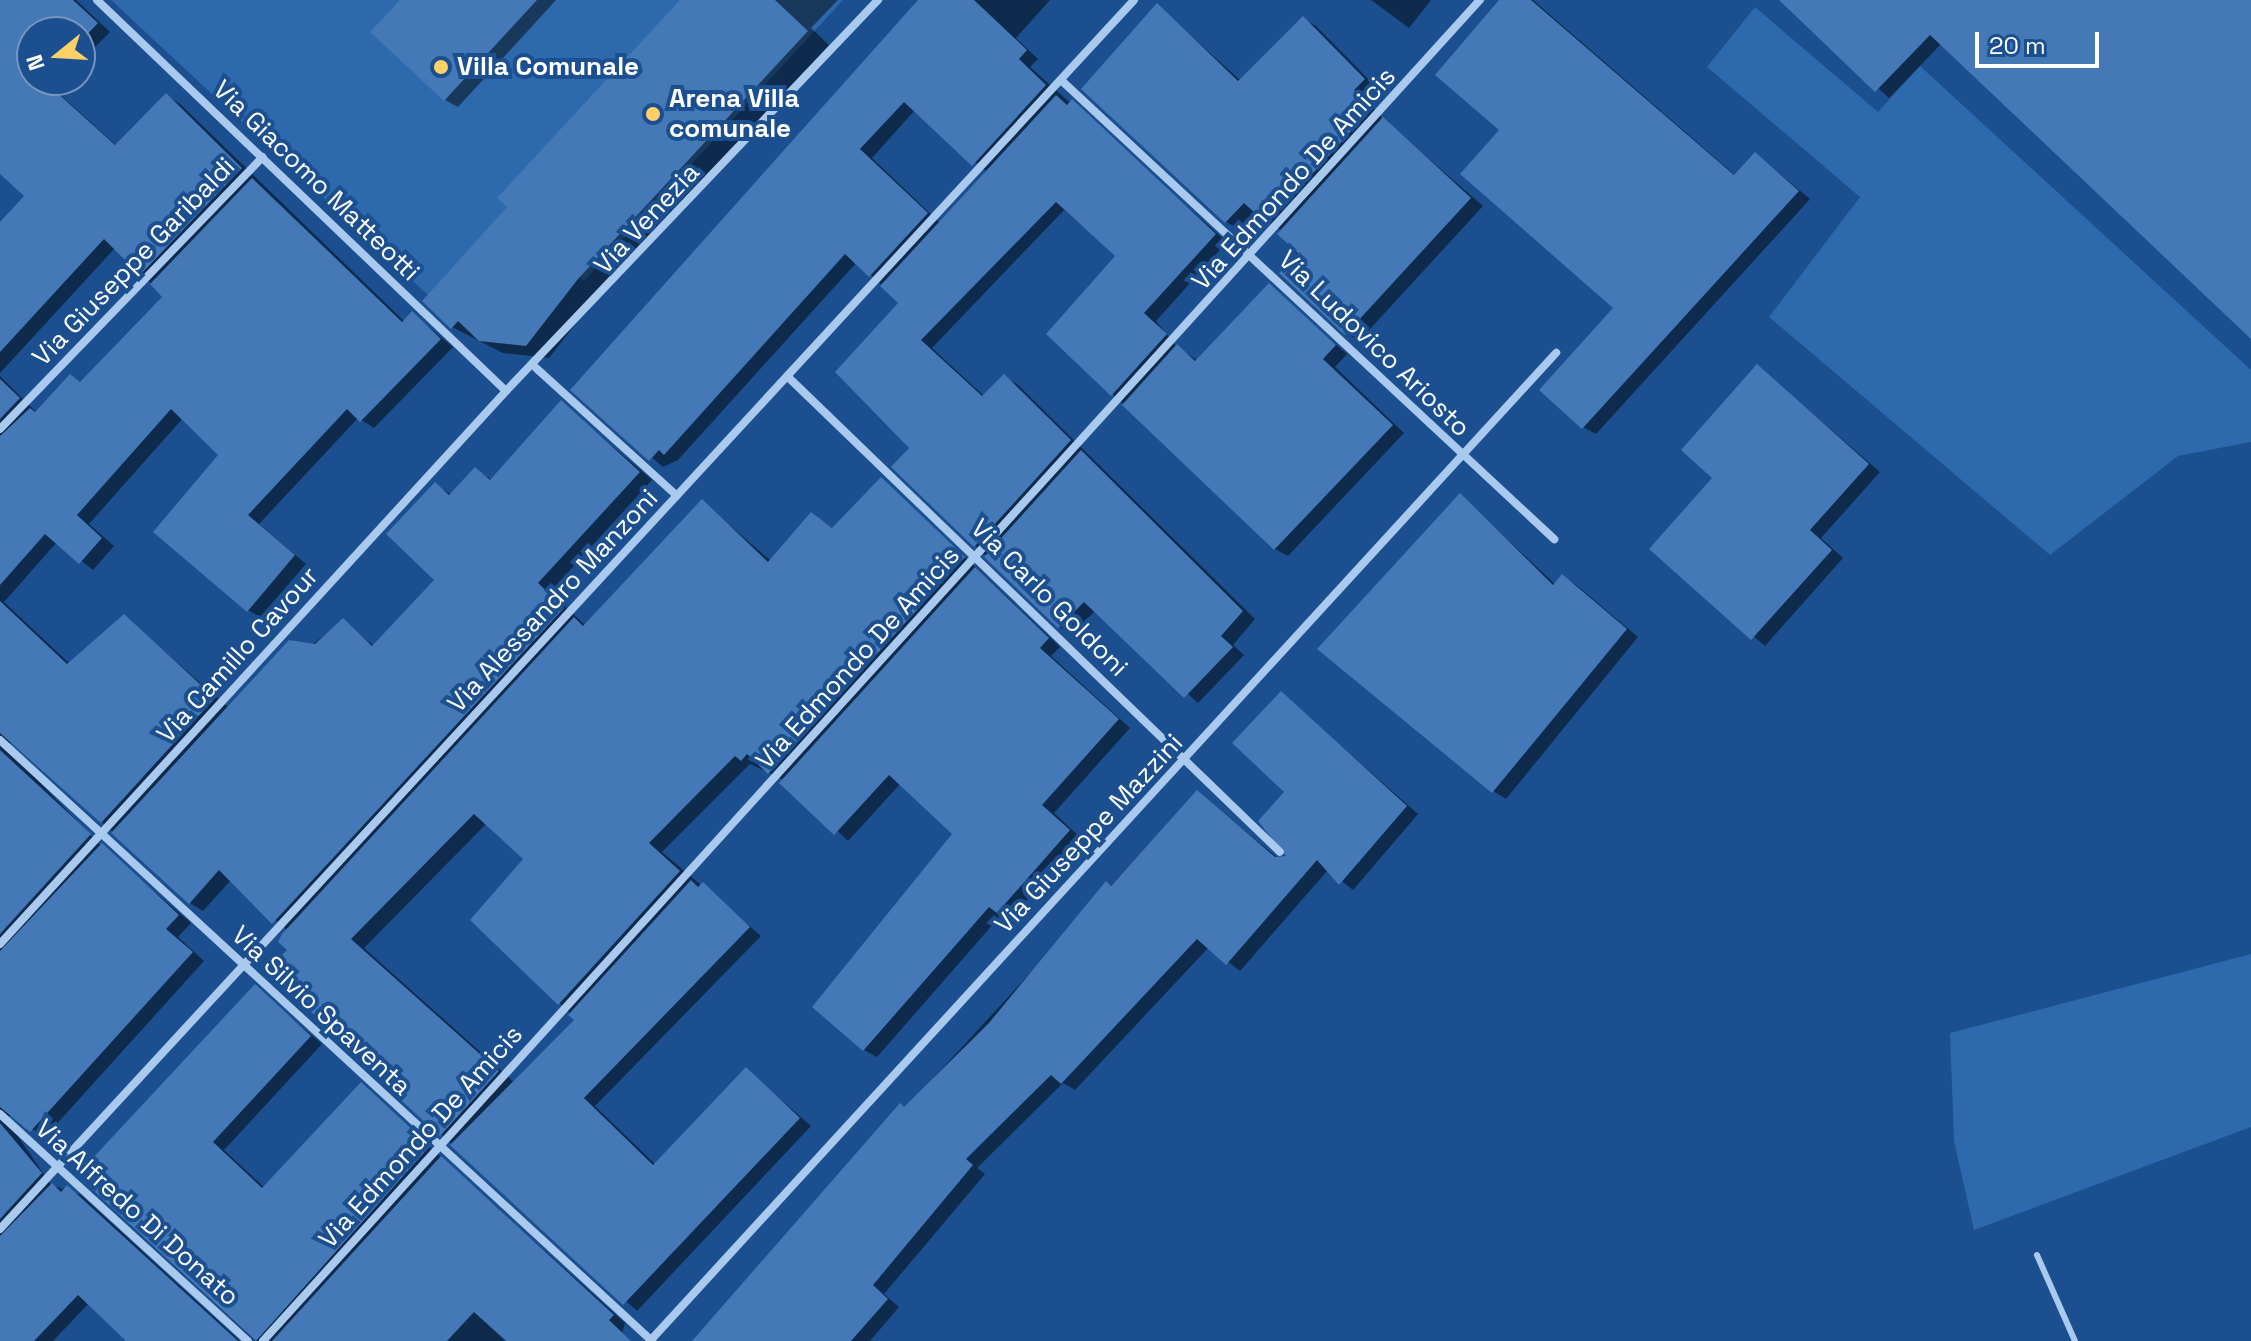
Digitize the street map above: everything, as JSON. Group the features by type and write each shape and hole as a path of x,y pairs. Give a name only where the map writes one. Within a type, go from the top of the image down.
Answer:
{"street":[{"name":"Via Giacomo Matteotti","path":"97,0 506,391"},
{"name":"Via Venezia","path":"506,391 536,368 878,0"},
{"name":"Via Alessandro Manzoni","path":"0,1229 1134,0"},
{"name":"Via Edmondo De Amicis","path":"263,1341 1252,256 1480,0"},
{"name":"Via Ludovico Ariosto","path":"1061,80 1554,539"},
{"name":"Via Giuseppe Garibaldi","path":"0,429 263,157"},
{"name":"Via Giuseppe Mazzini","path":"651,1341 1556,353"},
{"path":"536,368 677,496"},
{"name":"Via Carlo Goldoni","path":"787,376 980,555 1183,761 1280,852"},
{"name":"Via Camillo Cavour","path":"0,944 506,391"},
{"name":"Via Silvio Spaventa","path":"0,740 437,1147 651,1341"},
{"name":"Via Alfredo Di Donato","path":"0,1114 248,1341"}],"lane":[{"path":"2037,1255 2075,1341"}],"shaded area":[{"path":"111,0 843,0 584,281 508,210 429,296"},
{"path":"1755,7 1878,112 1920,66 2251,370 2251,442 2178,456 2050,555 1769,317 1860,197 1707,67"},
{"path":"2251,954 2251,1127 1974,1230 1954,1141 1950,1033"}],"building":[{"path":"0,0 73,0 90,16 16,16 16,96 61,96 115,145 166,93 242,168 140,275 104,239 0,352 0,222 24,196 0,174"},
{"name":"Villa Comunale","path":"400,0 537,0 444,101 370,32"},
{"name":"Arena Villa comunale","path":"680,0 775,0 808,31 578,279 526,346 479,341 458,321 451,329 422,301 507,207 497,198"},
{"path":"918,0 974,0 1027,50 1019,59 1046,85 972,166 904,102 860,149 928,213 869,277 845,254 664,455 659,450 649,461 570,390"},
{"path":"1499,0 1531,0 1734,175 1755,152 1799,191 1582,429 1539,390 1613,308 1460,174 1499,130 1435,75"},
{"path":"1779,0 2251,0 2251,339 1930,35 1875,92"},
{"path":"1157,3 1238,81 1303,16 1365,79 1354,90 1373,107 1267,224 1244,203 1225,223 1081,89"},
{"path":"1056,95 1067,105 1072,99 1216,234 1144,313 1167,334 1111,396 1046,334 1115,256 1056,202 921,340 982,396 1004,374 1071,440 974,547 891,467 909,448 835,372 898,303 880,286"},
{"path":"1383,117 1471,198 1345,335 1279,273 1298,253 1277,234"},
{"path":"252,178 402,322 412,311 441,339 360,422 347,409 248,515 295,555 247,612 153,532 218,455 171,409 77,515 102,538 79,564 45,534 0,585 0,436 30,408 35,412 70,374 80,382 162,297 150,284"},
{"path":"1269,283 1336,345 1323,359 1393,425 1274,550 1122,405 1177,344 1195,361"},
{"path":"1757,364 1869,464 1810,530 1832,550 1751,640 1649,549 1712,478 1681,450"},
{"path":"0,379 20,398 0,419"},
{"path":"561,400 640,472 538,583 564,608 272,924 219,870 189,904 111,833 289,640 315,644 343,618 372,646 434,580 386,534 435,482 449,495 475,467 490,480"},
{"path":"1081,450 1243,611 1221,636 1233,647 1184,698 1084,602 1058,628 984,557"},
{"path":"881,477 965,557 768,774 747,754 741,761 735,756 649,843 680,871 558,1005 470,920 523,859 474,814 351,939 499,1071 440,1136 370,1072 377,1065 264,974 287,950 278,942 282,934 574,617 583,626 702,499 768,562 811,512 832,528"},
{"path":"1460,493 1553,585 1562,574 1627,629 1492,793 1317,649"},
{"path":"975,567 1049,638 1040,648 1119,719 1042,805 1070,830 997,913 989,907 863,1051 812,1007 952,834 889,775 834,835 779,783"},
{"path":"0,601 67,664 124,614 215,698 101,823 0,733"},
{"path":"1281,691 1407,806 1339,885 1317,860 1226,965 1197,939 1061,1084 1051,1075 966,1159 973,1165 873,1285 888,1299 851,1341 692,1341 900,1103 904,1107 989,1023 1106,881 1111,886 1197,790 1275,857 1286,856 1258,821 1284,792 1232,743"},
{"path":"0,750 91,834 0,934"},
{"path":"102,843 179,915 166,929 193,952 30,1132 0,1107 0,951"},
{"path":"691,880 698,887 703,882 750,927 584,1098 653,1165 746,1067 800,1118 623,1305 450,1145 574,1020 568,1015"},
{"path":"255,984 311,1036 213,1142 262,1188 361,1082 430,1146 256,1341 77,1175"},
{"path":"0,1123 42,1173 0,1219"},
{"path":"441,1156 614,1315 609,1320 631,1341 506,1341 474,1312 447,1341 272,1341"},
{"path":"52,1183 61,1192 67,1185 238,1341 126,1341 78,1295 34,1341 0,1341 0,1236"}],"place":[{"name":"Villa Comunale","path":"441,67"},
{"name":"Arena Villa comunale","path":"653,114"}]}
